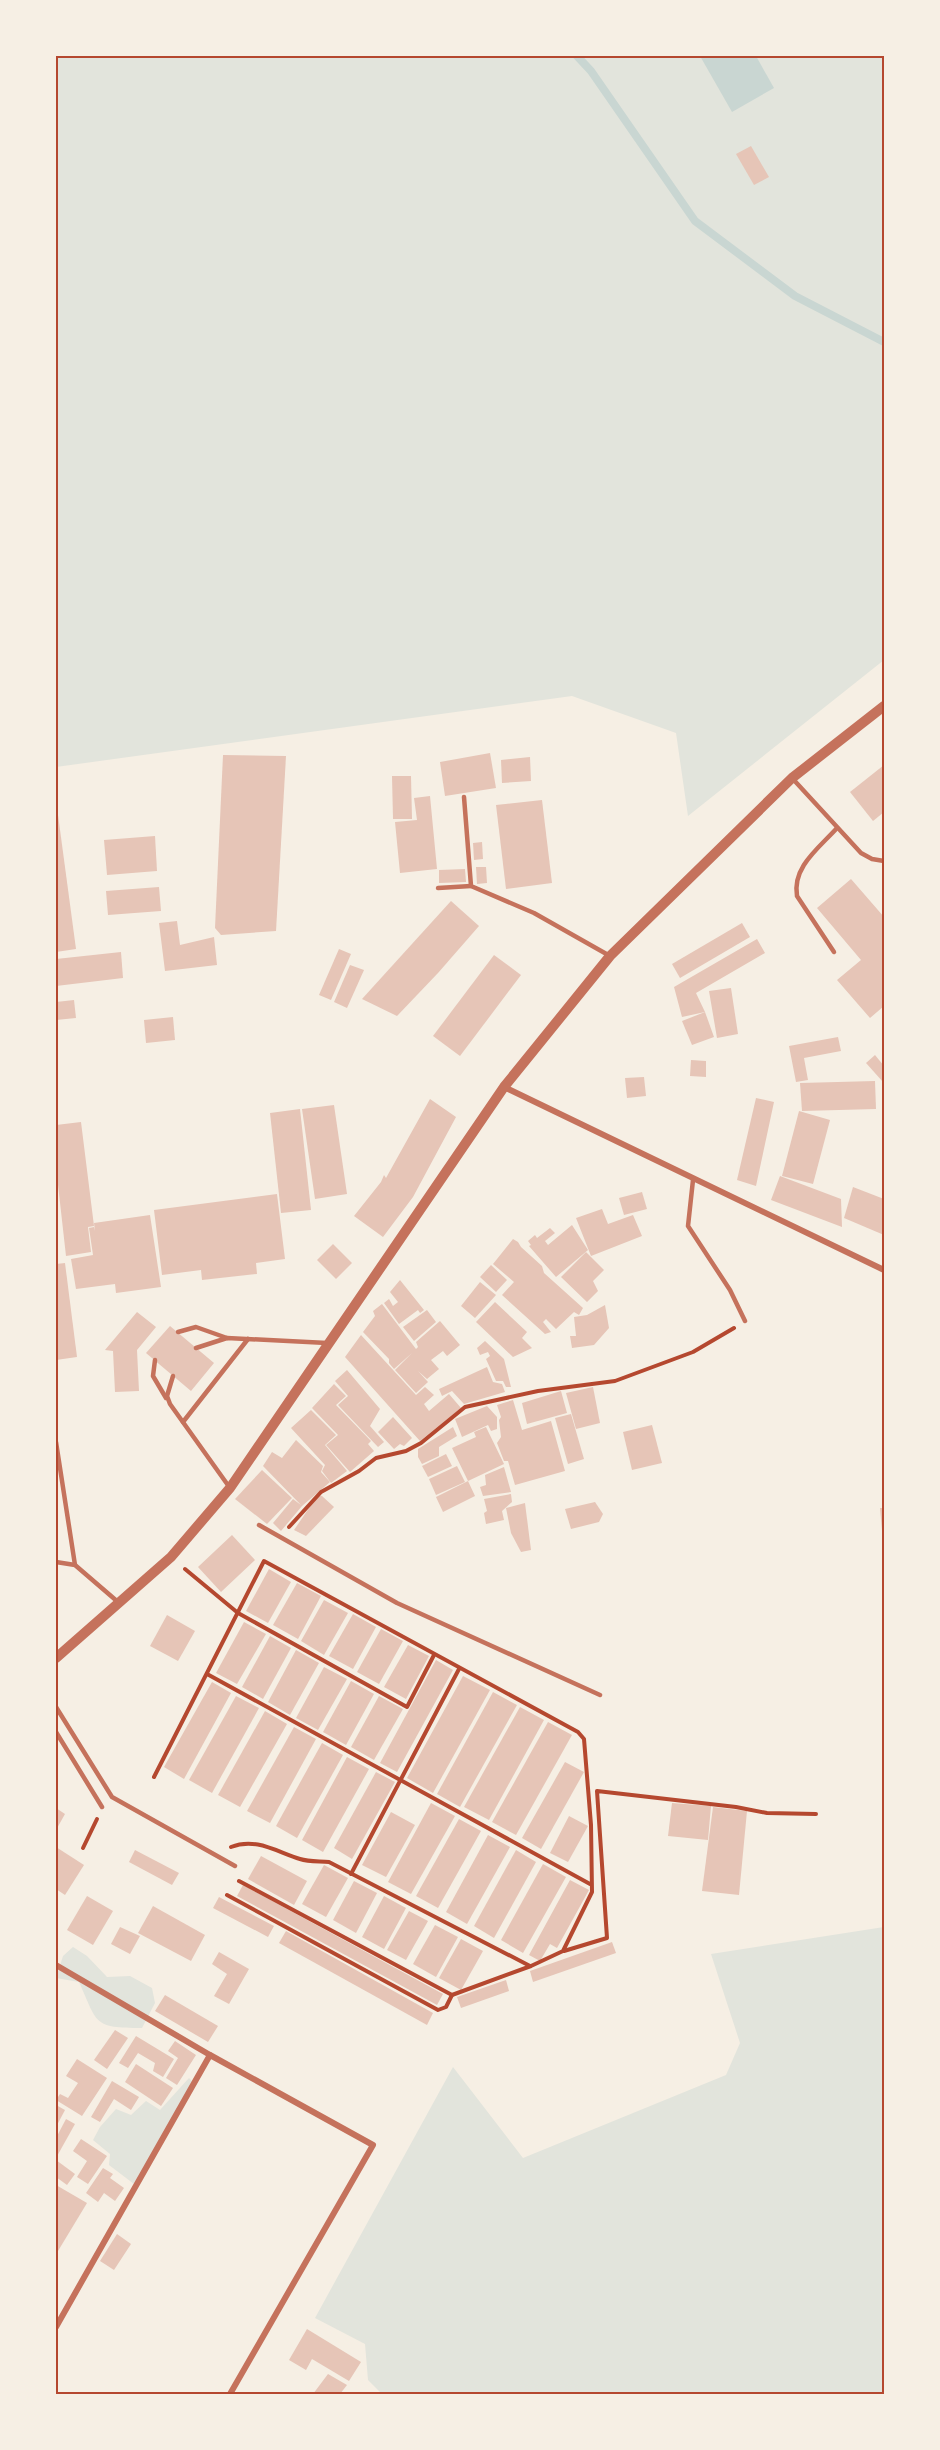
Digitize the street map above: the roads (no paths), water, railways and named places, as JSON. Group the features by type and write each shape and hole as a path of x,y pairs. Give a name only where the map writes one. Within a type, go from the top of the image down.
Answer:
{"street":[{"path":"56,1659 171,1557 230,1488 504,1087 610,956 792,777 885,706"},
{"path":"504,1087 693,1180 885,1270"},
{"path":"56,1965 210,2055 373,2145 230,2394"},
{"path":"56,2328 210,2055"}],"lane":[{"path":"792,777 861,853 872,859 885,861"},
{"path":"464,797 471,886"},
{"path":"834,951 797,896 795,885 799,870 837,828"},
{"path":"438,888 471,886 534,913 610,956"},
{"path":"693,1180 688,1226 730,1290 746,1321"},
{"path":"178,1332 196,1327 227,1338 329,1344"},
{"path":"196,1348 227,1338"},
{"path":"183,1422 248,1339"},
{"path":"154,1360 153,1376 170,1404 230,1488"},
{"path":"170,1404 167,1396 173,1376"},
{"path":"56,1442 75,1565"},
{"path":"259,1525 397,1602 600,1695"},
{"path":"56,1562 75,1565 118,1602"},
{"path":"56,1707 112,1797 235,1866"},
{"path":"56,1732 102,1807"}],"waterway":[{"path":"577,56 591,71 695,221 795,296 884,342"}]}
